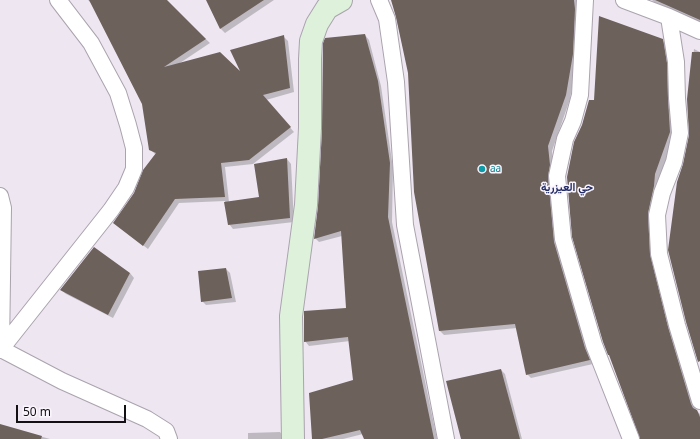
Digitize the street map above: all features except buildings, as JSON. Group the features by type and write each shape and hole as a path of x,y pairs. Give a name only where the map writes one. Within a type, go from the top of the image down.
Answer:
{"street":[{"path":"1,350 111,210 126,188 134,169 134,148 118,93 91,43 58,0"},
{"path":"293,439 291,316 306,205 310,128 310,59 312,41 317,24 327,8 341,0"},
{"path":"379,0 387,18 396,82 405,225 446,439"},
{"path":"585,0 580,95 573,121 565,139 557,176 563,240 594,345 631,439"},
{"path":"624,0 669,17 700,31"},
{"path":"669,17 676,62 680,133 674,162 662,193 657,215 659,254 677,325 700,401"},
{"path":"1,204 1,350"},
{"path":"1,350 62,381 148,419 166,431 169,439"}],"place":[{"name":"aa","path":"482,169"}],"district":[{"name":"حي العيزرية","path":"567,188"}]}
